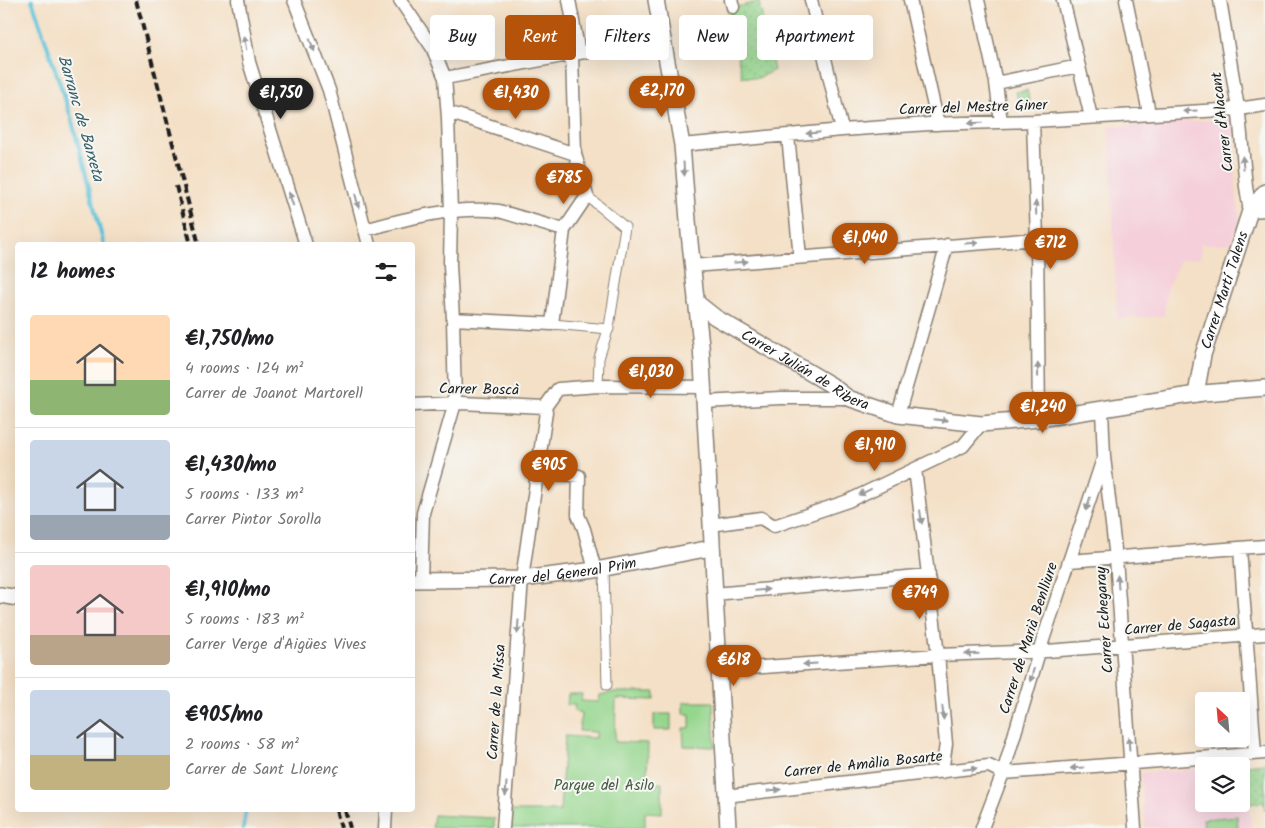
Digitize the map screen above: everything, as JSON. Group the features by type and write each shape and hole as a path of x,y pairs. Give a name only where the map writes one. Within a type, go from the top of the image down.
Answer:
{"street":[{"path":"238,0 249,62 305,242"},
{"path":"294,0 329,90 367,242"},
{"path":"400,0 432,47 445,78 451,212 450,265 455,403 423,513 417,580"},
{"path":"569,0 571,15"},
{"path":"656,0 659,15"},
{"path":"811,0 842,130"},
{"path":"910,0 938,124"},
{"path":"978,0 996,83 1001,122"},
{"path":"1063,0 1091,117"},
{"path":"1126,0 1149,113"},
{"name":"Carrer d'Alacant","path":"1220,0 1238,109 1245,180 1258,211"},
{"path":"445,78 542,60"},
{"path":"575,60 575,154 587,196 625,227 608,329 600,358 598,386"},
{"path":"667,60 682,145 700,337 728,828"},
{"name":"Carrer del Mestre Giner","path":"996,83 1079,66"},
{"name":"Carrer del Mestre Giner","path":"682,145 842,130 1238,109 1265,105"},
{"path":"448,112 575,154"},
{"path":"1033,121 1037,239 1039,419"},
{"path":"788,136 800,257"},
{"name":"Carrer Martí Talens","path":"1196,394 1203,355 1265,192"},
{"path":"552,324 564,230 587,196"},
{"path":"365,230 427,214 488,210 499,211 564,230"},
{"path":"692,266 947,244 1037,239"},
{"path":"898,415 947,244"},
{"name":"Carrer Julián de Ribera","path":"696,299 715,317 831,385 848,398 898,415 981,424 1039,419 1196,394 1265,388"},
{"path":"700,337 705,321 715,317"},
{"path":"453,320 552,324 608,329"},
{"path":"545,406 558,389 598,386 704,395 848,398"},
{"name":"Carrer Boscà","path":"415,405 455,403 545,406"},
{"name":"Carrer de la Missa","path":"503,828 522,578 546,412 545,406"},
{"name":"Carrer Echegaray","path":"1102,410 1104,458 1116,558 1135,828"},
{"path":"710,525 761,518 774,526 848,501 963,446 981,424"},
{"name":"Carrer de Marià Benlliure","path":"982,828 1003,773 1038,652 1104,458"},
{"path":"915,469 929,575 946,744 942,772"},
{"path":"538,471 579,476 578,515 600,569 607,685"},
{"path":"1069,562 1265,546"},
{"name":"Carrer del General Prim","path":"417,580 522,578 600,569 711,548"},
{"path":"1240,548 1246,636 1260,754"},
{"path":"714,594 929,575"},
{"path":"0,595 15,598"},
{"name":"Carrer de Sagasta","path":"719,670 938,655 1038,652 1265,634"},
{"name":"Carrer de Amàlia Bosarte","path":"726,796 989,766 1003,773 1260,754"},
{"path":"385,826 386,812"}],"shaded area":[{"path":"1233,118 1236,189 1240,220 1230,244 1201,244 1201,258 1180,260 1167,288 1164,316 1117,319 1109,127"},
{"path":"1195,769 1195,812 1250,812 1251,828 1145,828 1140,773"}],"green space":[{"path":"759,2 762,15 757,15 757,60 772,60 774,70 758,78 742,77 738,60 747,60 747,15 728,15 727,9"},
{"path":"1027,90 1030,104 1019,106 1016,92"},
{"name":"Parque del Asilo","path":"614,692 655,692 655,700 616,699 615,742 648,743 647,784 662,783 662,813 645,812 645,828 511,828 512,811 560,811 565,736 596,738 596,732 579,731 581,713 574,711 575,705 567,705 568,694 582,694 581,701 599,702 600,695"},
{"path":"683,702 713,702 715,747 684,746 683,728 690,728 690,714 683,714"},
{"path":"654,714 671,714 671,730 654,730"},
{"path":"1265,763 1265,811 1264,802 1250,804 1250,765"},
{"path":"434,815 494,818 494,828 432,828"},
{"path":"1237,816 1238,828 1204,828 1203,819"}],"waterway":[{"name":"Barranc de Barxeta","path":"32,0 71,117 103,242"},
{"name":"Barranc de Barxeta","path":"243,828 246,812"}],"railway":[{"path":"136,0 198,242"},
{"path":"176,186 190,242"},
{"path":"337,812 341,828"},
{"path":"346,812 350,828"}]}
